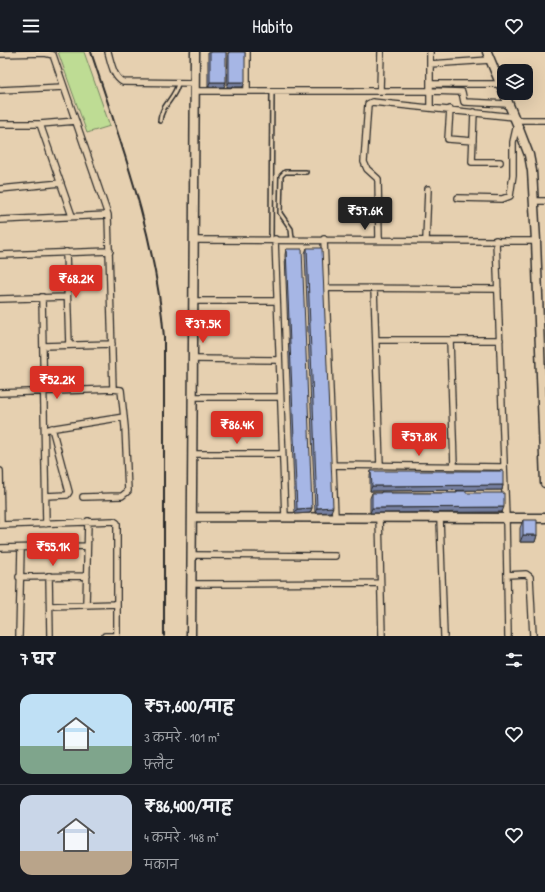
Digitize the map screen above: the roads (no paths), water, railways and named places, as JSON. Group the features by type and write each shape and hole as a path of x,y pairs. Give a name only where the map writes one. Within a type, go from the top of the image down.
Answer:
{"street":[{"path":"108,52 115,74 118,79 123,82 178,83 195,87 247,90 380,90 462,92 464,102 508,104"},
{"path":"191,636 195,52"},
{"path":"247,52 247,90"},
{"path":"380,90 381,52"},
{"path":"430,52 430,107"},
{"path":"486,52 497,77"},
{"path":"0,54 51,54 54,58 108,215 113,389"},
{"path":"430,64 490,60"},
{"path":"430,84 497,84"},
{"path":"0,90 64,87"},
{"path":"506,100 516,120 530,162 535,202 544,410 545,483"},
{"path":"379,240 378,179 367,169 364,162 367,107 372,102 450,109 516,120 545,120"},
{"path":"450,109 448,139 473,140"},
{"path":"474,112 473,163 500,162"},
{"path":"458,198 502,199 510,196 514,175 513,142 516,120"},
{"path":"0,124 40,124 76,121"},
{"path":"40,124 72,216"},
{"path":"0,189 61,184"},
{"path":"426,240 428,188"},
{"path":"535,202 545,201"},
{"path":"0,220 108,215"},
{"path":"194,240 324,239 536,241"},
{"path":"324,239 334,518"},
{"path":"273,240 277,301 284,517"},
{"path":"496,240 506,518 508,636"},
{"path":"0,255 110,251"},
{"path":"66,252 69,345"},
{"path":"326,288 498,289"},
{"path":"374,289 380,466"},
{"path":"0,299 67,297"},
{"path":"42,298 46,524"},
{"path":"193,301 277,301"},
{"path":"376,340 500,340"},
{"path":"450,340 454,466"},
{"path":"43,346 112,344"},
{"path":"193,359 279,360"},
{"path":"0,393 121,390 128,491 122,496 84,497"},
{"path":"193,397 280,397"},
{"path":"45,429 124,417"},
{"path":"46,496 66,495 69,492 52,428"},
{"path":"193,454 282,454"},
{"path":"332,465 504,467"},
{"path":"0,471 0,525 88,521 114,521 118,524 117,636 105,636"},
{"path":"192,517 545,518"},
{"path":"379,518 382,636"},
{"path":"440,518 444,636"},
{"path":"86,605 88,521"},
{"path":"0,548 87,546"},
{"path":"19,636 20,548"},
{"path":"192,555 335,556"},
{"path":"507,575 526,574 530,577 533,636"},
{"path":"49,576 50,636"},
{"path":"19,577 87,576"},
{"path":"192,584 380,583"},
{"path":"50,606 117,604"}],"lane":[{"path":"160,121 164,108 176,92 178,83"},
{"path":"272,90 273,240"},
{"path":"292,239 291,229 280,213 281,176 286,172 306,172"}],"railway":[{"path":"91,52 126,157 146,228 160,300 164,337 164,636"}]}
